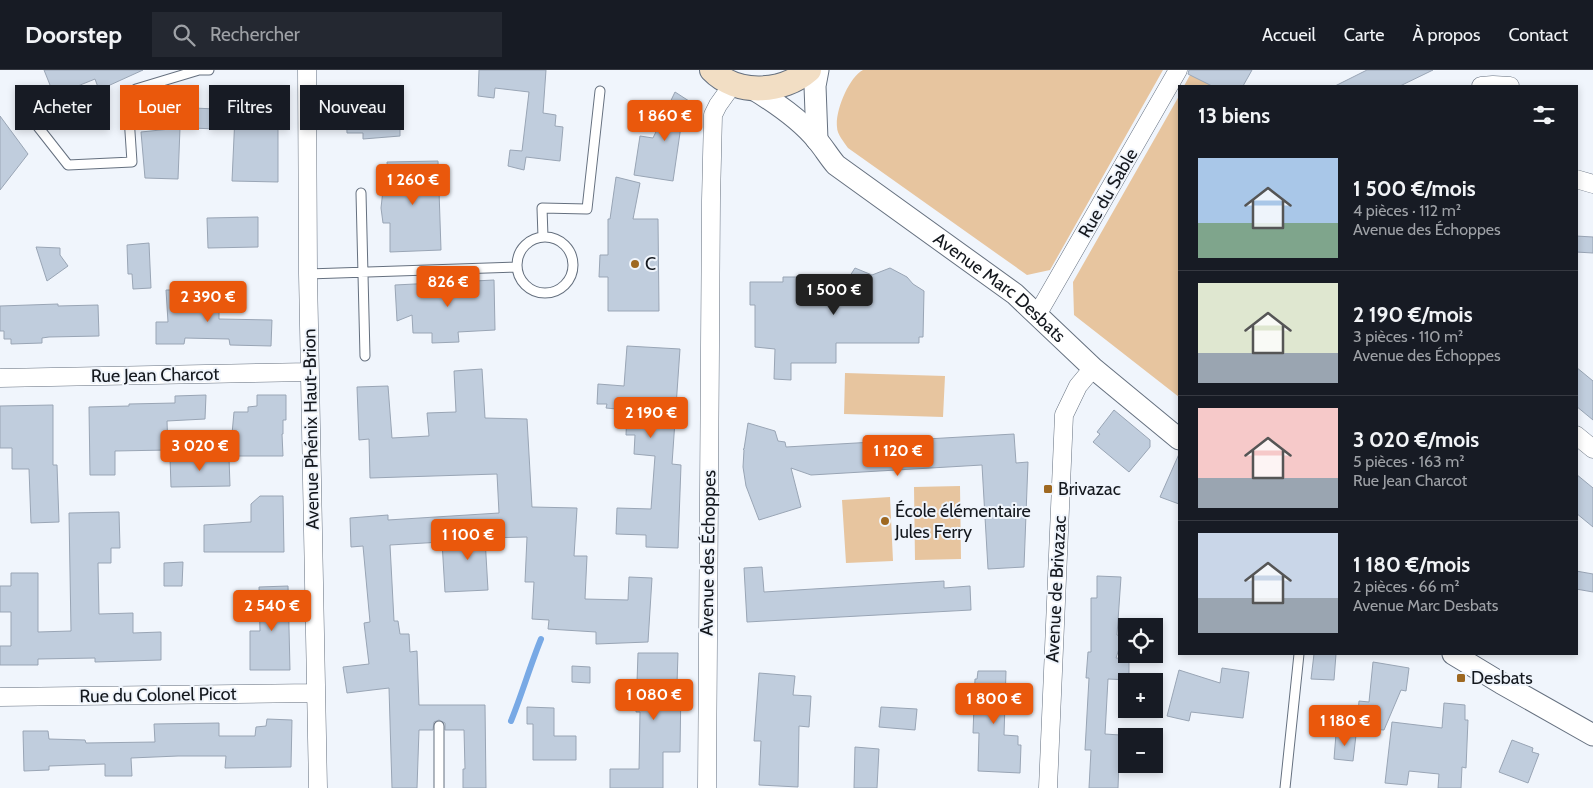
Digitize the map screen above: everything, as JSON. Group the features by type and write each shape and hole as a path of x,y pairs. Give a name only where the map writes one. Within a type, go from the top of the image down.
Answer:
{"main road":[{"path":"712,70 716,74 743,86 778,87 801,78 810,70"}],"street":[{"name":"Avenue Phénix Haut-Brion","path":"307,70 308,274 318,788"},
{"path":"817,140 815,86 818,70"},
{"name":"Rue du Sable","path":"1037,316 1178,70"},
{"name":"Avenue Marc Desbats","path":"743,86 776,103 817,140 836,165 1015,294 1093,368 1178,438"},
{"name":"Avenue des Échoppes","path":"707,788 710,200 713,125 718,105 743,86"},
{"path":"1578,180 1593,184"},
{"name":"Avenue de Brivazac","path":"1048,788 1064,415 1078,386 1093,368"},
{"name":"Rue Jean Charcot","path":"0,378 310,372"},
{"path":"1578,437 1593,449"},
{"path":"1455,655 1593,735"},
{"name":"Rue du Colonel Picot","path":"0,698 315,693"}],"lane":[{"path":"40,130 68,165 132,162 128,102 130,95 136,89 200,70 208,70"},
{"path":"543,237 542,208 587,209 600,91"},
{"path":"361,193 365,356"},
{"path":"543,237 557,240 564,245 570,252 572,261 569,279 555,290 546,292 536,291 528,287 521,280 517,267 519,254 524,246 531,240 543,237"},
{"path":"308,274 517,267"},
{"path":"1285,788 1299,655"},
{"path":"439,726 439,788"}],"shaded area":[{"path":"863,70 1163,70 1050,270 1027,275 848,148 837,130 838,112 848,87"},
{"path":"1190,75 1210,85 1185,85"},
{"path":"1178,98 1178,396 1074,315 1073,282"},
{"path":"845,373 945,376 943,417 844,414"},
{"path":"960,486 961,559 915,560 914,487"},
{"path":"890,497 893,561 846,563 842,500"}],"building":[{"path":"44,70 143,70 110,85 97,85 95,79 80,85 50,85"},
{"path":"479,70 546,70 543,113 556,115 555,126 563,127 560,161 526,157 524,170 508,166 510,150 522,151 529,92 495,88 494,98 478,96"},
{"path":"1189,70 1252,70 1244,85 1210,85 1188,74"},
{"path":"1367,70 1433,70 1402,85 1337,85"},
{"path":"675,92 689,101 694,113 696,127 681,126 673,181 634,175 640,136 653,138"},
{"path":"199,108 209,109 209,129 199,128"},
{"path":"0,116 28,154 0,190"},
{"path":"180,130 178,179 145,178 141,132"},
{"path":"234,130 278,130 278,182 232,181"},
{"path":"347,130 400,130 400,136 363,139 363,133 347,133"},
{"path":"438,161 441,250 390,252 390,223 383,223 381,208 383,190 389,190 387,162"},
{"name":"C","path":"616,177 640,183 633,219 658,219 659,311 608,311 608,277 599,277 600,255 608,255 608,219 610,219"},
{"path":"258,217 258,247 208,248 207,218"},
{"path":"1578,236 1593,237 1593,253 1578,252"},
{"path":"149,243 151,288 133,289 132,274 128,274 127,245"},
{"path":"36,247 60,248 60,255 68,266 47,281"},
{"path":"855,268 872,275 890,268 907,277 913,284 924,291 923,337 919,337 919,343 836,343 836,363 791,363 791,380 774,379 775,349 755,347 755,305 750,305 750,282 783,282 783,277 813,277 813,282 846,282"},
{"path":"494,280 495,330 458,332 459,342 432,343 432,333 413,333 412,315 397,321 395,285"},
{"path":"166,290 184,290 184,297 219,297 219,319 272,320 271,346 230,345 229,339 185,338 184,344 156,344 156,322 168,322"},
{"path":"58,304 58,306 98,305 99,336 49,337 42,338 42,343 11,344 11,339 4,339 4,331 0,331 0,306"},
{"path":"627,346 680,349 672,464 681,465 678,548 646,547 646,535 616,534 617,508 651,509 655,456 634,454 635,435 626,435 627,410 606,408 607,404 597,404 598,384 624,386"},
{"path":"482,369 485,418 527,419 532,507 577,508 574,556 587,556 585,599 628,600 629,577 652,578 648,642 596,644 596,632 548,629 549,620 532,619 534,582 525,582 527,537 485,538 488,590 445,592 442,542 390,545 394,621 398,621 400,634 409,634 410,652 417,651 419,705 485,705 486,788 463,788 463,769 465,769 464,730 445,730 445,723 439,720 434,722 433,730 419,730 417,788 392,788 389,688 347,693 343,667 369,664 364,623 370,622 363,546 351,547 350,518 388,515 388,520 499,513 497,474 370,478 369,439 359,440 357,387 388,386 392,438 429,436 427,413 456,412 454,371"},
{"path":"1578,369 1593,381 1593,420 1578,408"},
{"path":"206,395 205,419 167,421 168,450 115,451 115,475 90,475 89,407 175,403 175,396"},
{"path":"257,395 286,395 286,420 283,420 282,434 283,456 230,456 234,412 248,412 248,407 257,406"},
{"path":"53,405 53,465 57,465 59,522 31,523 29,469 12,469 12,448 0,448 0,406"},
{"path":"1114,410 1150,440 1150,447 1129,472 1093,442 1100,434 1097,432"},
{"path":"748,423 775,431 778,441 785,442 786,447 1014,434 1016,463 1028,462 1024,567 988,569 982,465 811,475 791,468 801,507 759,520 746,486 743,467 743,449"},
{"path":"1178,456 1178,504 1160,497"},
{"path":"170,457 229,458 230,486 171,487"},
{"path":"1578,476 1593,488 1593,527 1578,515"},
{"path":"260,496 283,496 284,552 204,552 204,525 251,522 251,504"},
{"path":"119,512 120,548 111,548 111,563 98,563 99,614 133,613 133,633 161,632 161,660 95,662 95,658 38,659 38,665 0,665 0,646 11,646 11,612 0,612 0,586 11,586 11,573 38,573 38,632 71,631 69,513"},
{"path":"183,562 182,586 164,586 164,563"},
{"path":"762,567 764,592 944,581 944,588 970,586 971,610 747,622 744,568"},
{"path":"1578,571 1593,574 1593,592 1578,589"},
{"path":"1097,576 1121,577 1117,635 1118,652 1116,658 1118,658 1118,663 1129,663 1129,673 1118,673 1118,679 1108,679 1105,734 1118,735 1118,788 1089,788 1091,750 1085,750 1089,678 1086,678 1088,652 1091,652 1091,598 1097,598"},
{"path":"288,586 290,670 250,670 250,631 260,631 259,587"},
{"path":"638,653 678,653 677,684 681,684 680,752 663,752 663,788 610,788 610,769 639,769 640,712 636,712"},
{"path":"1314,655 1336,655 1334,680 1311,679"},
{"path":"1373,662 1409,668 1406,691 1401,690 1384,730 1357,728 1359,701 1369,702"},
{"path":"572,666 590,667 590,683 572,682"},
{"path":"1222,668 1249,672 1243,718 1191,712 1189,721 1167,716 1179,670 1220,683"},
{"path":"978,671 1006,671 1004,735 1018,736 1018,745 1021,745 1020,773 978,771 979,733 973,733 975,679 977,679"},
{"path":"759,673 795,676 793,695 811,696 809,727 799,726 798,787 759,785 761,741 754,741"},
{"path":"1444,703 1465,705 1465,720 1468,720 1466,768 1462,767 1461,788 1438,788 1439,774 1409,771 1407,785 1385,783 1392,722 1442,728"},
{"path":"527,707 554,708 554,736 576,736 576,760 533,760 533,724 527,724"},
{"path":"881,707 917,709 915,730 879,727"},
{"path":"267,719 292,720 291,767 225,768 226,756 178,756 131,758 132,776 105,776 105,764 49,766 49,770 24,771 23,731 48,731 49,739 85,740 86,743 155,742 154,724 219,723 219,736 255,736 256,727 266,726"},
{"path":"1336,734 1356,735 1353,761 1334,759"},
{"path":"1512,740 1533,748 1532,752 1539,754 1528,783 1499,772"},
{"path":"855,747 879,749 877,788 854,788"}],"waterway":[{"path":"511,721 541,639"}],"place":[{"name":"C","path":"635,264"},
{"name":"Brivazac","path":"1048,489"},
{"name":"École élémentaire Jules Ferry","path":"885,521"},
{"name":"Desbats","path":"1461,678"}]}
